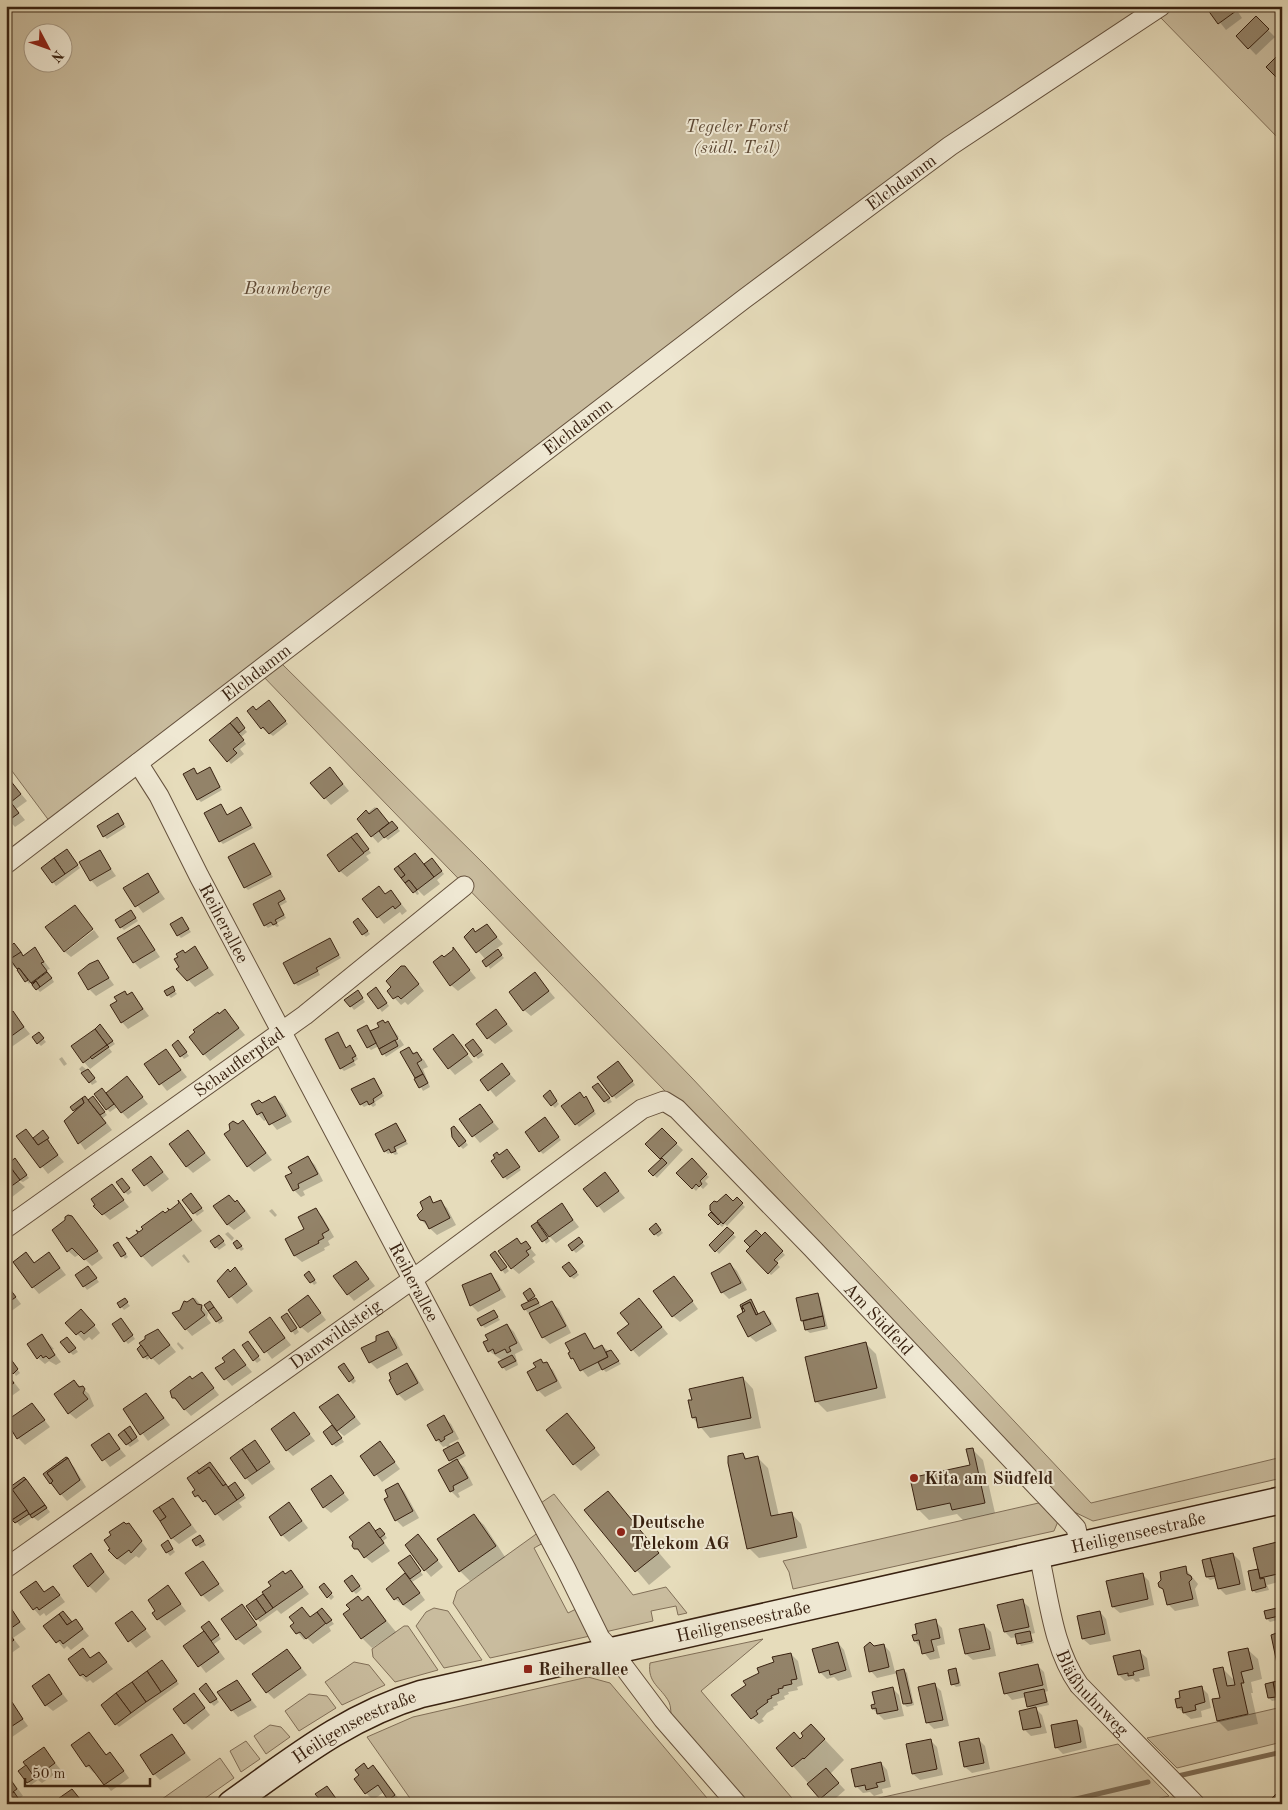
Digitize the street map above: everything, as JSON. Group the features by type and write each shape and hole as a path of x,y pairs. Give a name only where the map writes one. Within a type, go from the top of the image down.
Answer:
{"main road":[{"name":"Heiligenseestraße","path":"231,1804 337,1730 382,1707 421,1694 1282,1500"}],"street":[{"name":"Elchdamm","path":"6,864 752,293 950,146 1161,6"},
{"name":"Reiherallee","path":"138,763 159,796 600,1638 612,1650 663,1719 737,1804"},
{"name":"Schauflerpfad","path":"6,1228 281,1032 464,886"},
{"name":"Damwildsteig","path":"6,1568 413,1280 642,1109 664,1101"},
{"name":"Am Südfeld","path":"664,1101 683,1116 996,1442 1076,1528 1080,1546"},
{"name":"Bläßhuhnweg","path":"1039,1555 1057,1635 1067,1667 1079,1685 1195,1804"}],"green space":[{"name":"Baumberge","path":"6,6 1144,6 50,822 6,763"},
{"path":"1179,6 1282,6 1282,142 1160,17"},
{"path":"279,661 485,865 692,1078 1091,1503 1282,1457 1282,1478 1093,1521 1066,1508 866,1298 261,674"},
{"path":"554,1494 633,1595 666,1587 687,1613 678,1615 676,1606 651,1611 653,1621 605,1632 538,1505"},
{"path":"1043,1502 1059,1519 1054,1531 793,1589 789,1572 783,1561"},
{"path":"539,1532 545,1542 534,1548 568,1613 580,1607 590,1636 490,1658 453,1603 457,1591"},
{"path":"434,1608 448,1611 482,1660 444,1668 416,1626 426,1612"},
{"path":"404,1626 408,1626 438,1670 395,1682 373,1657 372,1649"},
{"path":"763,1639 701,1691 797,1804 745,1804 671,1719 669,1702 655,1684 651,1675 650,1663"},
{"path":"354,1662 369,1665 385,1685 342,1705 325,1682"},
{"path":"588,1677 610,1683 712,1804 414,1804 367,1737 413,1717"},
{"path":"309,1694 327,1696 336,1708 299,1731 285,1711"},
{"path":"1282,1707 1282,1742 1177,1768 1147,1738"},
{"path":"270,1725 281,1727 290,1737 266,1754 254,1736"},
{"path":"246,1741 260,1759 241,1772 230,1751"},
{"path":"1118,1744 1169,1796 1136,1804 853,1804"},
{"path":"220,1758 234,1778 197,1804 155,1804"}],"building":[{"path":"1205,6 1233,6 1236,11 1218,24"},
{"path":"1256,16 1269,29 1248,49 1236,36"},
{"path":"1282,51 1282,81 1281,82 1266,67"},
{"path":"269,700 286,721 269,734 263,727 261,729 247,711 253,706 256,710"},
{"path":"237,717 245,728 239,733 230,723"},
{"path":"230,723 244,740 233,749 237,753 227,762 209,740"},
{"path":"210,767 220,787 197,800 183,774 194,768 197,774"},
{"path":"330,767 343,784 324,799 310,783"},
{"path":"6,775 21,794 11,802 6,796"},
{"path":"6,796 19,813 8,821 6,819"},
{"path":"221,804 227,815 241,807 251,825 219,842 204,813"},
{"path":"377,808 389,823 371,837 357,819 366,810 369,814"},
{"path":"118,813 124,824 103,837 97,826"},
{"path":"392,821 398,828 384,838 379,831"},
{"path":"357,833 369,849 363,853 351,837"},
{"path":"351,837 364,853 339,872 327,855"},
{"path":"254,843 271,874 244,888 228,857"},
{"path":"67,849 78,865 65,874 54,858"},
{"path":"100,850 111,869 90,881 79,862"},
{"path":"415,853 434,877 417,890 409,880 405,883 401,878 405,875 398,866"},
{"path":"54,858 65,874 52,883 41,868"},
{"path":"432,858 442,871 434,877 424,864"},
{"path":"398,866 405,875 401,878 394,869"},
{"path":"148,873 159,892 135,907 123,888"},
{"path":"409,880 417,890 413,893 405,883"},
{"path":"379,886 385,894 391,890 401,904 395,909 393,906 377,918 362,899"},
{"path":"280,890 285,899 278,903 284,915 275,920 277,923 273,925 271,922 264,926 253,904"},
{"path":"75,905 93,929 64,952 45,927"},
{"path":"131,910 136,918 120,928 115,920"},
{"path":"182,917 189,929 177,936 170,924"},
{"path":"358,918 368,931 362,935 353,922"},
{"path":"487,924 497,937 476,953 464,937 473,928 475,932"},
{"path":"139,925 155,950 133,963 117,938"},
{"path":"6,938 12,945 14,943 21,952 8,963"},
{"path":"330,938 339,955 316,968 318,971 294,984 283,963"},
{"path":"195,946 208,968 187,981 176,969 179,967 174,959 178,957 176,954 183,950 185,953"},
{"path":"35,947 44,962 41,963 47,971 31,983 10,959 21,952 23,956"},
{"path":"453,947 470,970 450,986 433,962 442,955 444,957 453,950"},
{"path":"498,949 502,955 486,967 482,961"},
{"path":"98,960 109,978 88,990 78,973 89,964"},
{"path":"401,966 405,966 419,984 401,999 398,996 393,999 387,991 391,987 386,981"},
{"path":"19,968 28,980 25,982 17,970"},
{"path":"47,972 52,978 40,987 36,981 31,984"},
{"path":"535,972 549,991 523,1011 509,992"},
{"path":"36,981 40,987 36,990 32,985"},
{"path":"173,986 175,991 167,996 164,991"},
{"path":"376,987 387,1003 378,1009 367,994"},
{"path":"358,990 363,998 350,1007 344,1000"},
{"path":"125,991 127,995 132,992 143,1009 121,1023 110,1005 117,1001 114,997"},
{"path":"225,1009 239,1028 203,1055 189,1037 195,1032 193,1030"},
{"path":"496,1009 507,1024 487,1039 476,1024"},
{"path":"13,1011 24,1027 6,1040 6,1016"},
{"path":"383,1020 385,1023 388,1021 398,1039 379,1049 370,1031 379,1027 377,1023"},
{"path":"100,1024 113,1041 107,1045 95,1029"},
{"path":"367,1025 376,1043 367,1048 357,1030"},
{"path":"95,1029 107,1045 83,1063 71,1046"},
{"path":"39,1032 44,1038 37,1044 32,1037"},
{"path":"338,1032 346,1048 350,1045 356,1056 352,1058 354,1061 340,1069 325,1039"},
{"path":"453,1034 468,1054 448,1069 433,1049"},
{"path":"473,1039 482,1051 474,1057 465,1045"},
{"path":"178,1040 187,1052 180,1057 172,1045"},
{"path":"395,1040 398,1046 382,1055 379,1049"},
{"path":"107,1045 109,1047 92,1059 90,1057"},
{"path":"409,1047 413,1054 417,1052 422,1060 417,1063 423,1074 415,1078 400,1052"},
{"path":"166,1049 181,1070 159,1085 144,1064"},
{"path":"618,1061 633,1081 612,1097 597,1077"},
{"path":"502,1063 510,1074 488,1091 480,1080"},
{"path":"88,1069 95,1078 89,1083 81,1073"},
{"path":"423,1074 428,1083 419,1088 414,1079"},
{"path":"127,1076 143,1097 121,1113 106,1093"},
{"path":"374,1078 382,1093 373,1099 374,1102 369,1105 367,1101 360,1105 351,1089"},
{"path":"598,1083 610,1098 604,1102 592,1087"},
{"path":"102,1088 114,1104 106,1110 94,1094"},
{"path":"550,1090 557,1101 551,1106 543,1096"},
{"path":"580,1092 584,1098 586,1096 594,1111 575,1125 561,1106"},
{"path":"85,1096 106,1123 78,1144 64,1121 84,1103 82,1098"},
{"path":"93,1096 105,1112 100,1115 88,1100"},
{"path":"275,1096 286,1116 269,1125 262,1112 257,1115 251,1104 259,1100 262,1103"},
{"path":"82,1098 84,1103 73,1111 70,1107"},
{"path":"480,1104 493,1122 472,1137 459,1119"},
{"path":"545,1117 559,1137 539,1152 525,1132"},
{"path":"243,1120 266,1153 247,1167 224,1134 230,1130 229,1124 233,1121 238,1124"},
{"path":"396,1123 406,1141 394,1147 396,1151 391,1153 389,1149 384,1152 375,1134"},
{"path":"454,1126 466,1141 459,1147 452,1137 451,1128"},
{"path":"662,1128 677,1143 660,1159 645,1144"},
{"path":"26,1129 38,1145 47,1139 58,1155 40,1168 16,1136"},
{"path":"43,1130 49,1138 38,1145 33,1138"},
{"path":"188,1130 205,1153 186,1167 169,1144"},
{"path":"507,1149 520,1167 503,1178 491,1161 495,1158 493,1155 497,1152 499,1155"},
{"path":"151,1156 163,1172 144,1186 132,1170"},
{"path":"308,1156 318,1174 298,1184 299,1188 293,1191 285,1176 292,1173 288,1167"},
{"path":"15,1158 27,1175 20,1180 8,1164"},
{"path":"662,1158 667,1163 653,1176 648,1171"},
{"path":"692,1158 707,1174 700,1181 702,1184 699,1187 696,1184 692,1189 676,1173"},
{"path":"6,1164 20,1180 6,1190"},
{"path":"605,1172 619,1191 597,1207 583,1189"},
{"path":"122,1178 130,1188 124,1193 116,1182"},
{"path":"112,1184 124,1200 102,1215 93,1206 95,1205 91,1199"},
{"path":"191,1193 202,1208 193,1214 182,1200"},
{"path":"726,1194 733,1201 737,1197 743,1203 723,1224 710,1210 710,1205"},
{"path":"229,1195 235,1202 237,1200 245,1211 227,1225 213,1206"},
{"path":"430,1196 433,1203 441,1200 450,1218 429,1229 425,1221 420,1220 417,1215 423,1209 420,1202"},
{"path":"178,1200 192,1220 141,1257 126,1237 129,1239 138,1233 136,1230 139,1232 143,1229 141,1227 163,1211 165,1213 169,1210 167,1208 170,1210 179,1203"},
{"path":"562,1203 573,1220 549,1237 537,1221"},
{"path":"316,1208 329,1230 322,1234 324,1238 318,1241 319,1243 294,1256 285,1239 304,1229 298,1217"},
{"path":"711,1212 721,1222 718,1225 708,1215"},
{"path":"68,1215 72,1216 98,1251 84,1260 72,1248 67,1252 52,1230 65,1220 65,1217"},
{"path":"537,1222 548,1238 542,1242 531,1226"},
{"path":"656,1223 661,1230 654,1235 649,1229"},
{"path":"727,1227 734,1233 715,1252 709,1245"},
{"path":"756,1230 762,1236 750,1247 744,1241"},
{"path":"765,1232 783,1251 774,1260 778,1263 768,1274 746,1251"},
{"path":"219,1235 224,1241 215,1248 210,1241"},
{"path":"579,1237 583,1242 572,1251 568,1245"},
{"path":"517,1238 521,1244 526,1241 531,1248 526,1251 529,1255 511,1269 498,1251"},
{"path":"237,1240 242,1246 237,1249 233,1243"},
{"path":"118,1242 126,1254 121,1257 113,1245"},
{"path":"495,1251 507,1267 501,1271 490,1255"},
{"path":"26,1252 34,1263 49,1252 60,1268 32,1288 13,1262"},
{"path":"356,1261 369,1279 347,1295 333,1276"},
{"path":"569,1262 577,1272 570,1277 562,1267"},
{"path":"730,1263 741,1283 721,1293 711,1273"},
{"path":"88,1266 97,1278 83,1287 75,1275"},
{"path":"235,1267 247,1284 229,1298 217,1281 228,1269 230,1272"},
{"path":"309,1271 315,1280 310,1283 304,1275"},
{"path":"491,1273 500,1290 470,1306 462,1285"},
{"path":"674,1276 693,1301 672,1317 653,1291"},
{"path":"6,1284 16,1297 6,1304"},
{"path":"530,1288 535,1296 528,1301 523,1293"},
{"path":"818,1293 823,1316 801,1321 796,1298"},
{"path":"308,1295 321,1313 300,1328 288,1310"},
{"path":"125,1298 128,1302 120,1308 117,1303"},
{"path":"193,1298 197,1304 202,1305 201,1310 205,1315 185,1330 172,1313 180,1310 184,1301 187,1302"},
{"path":"536,1298 539,1303 524,1310 521,1305"},
{"path":"639,1298 662,1327 631,1351 617,1333 629,1324 620,1313"},
{"path":"751,1299 758,1314 756,1315 750,1302 742,1306 743,1312 740,1305"},
{"path":"210,1301 214,1307 208,1311 204,1305"},
{"path":"552,1301 566,1326 542,1338 529,1313"},
{"path":"750,1302 756,1315 764,1311 771,1324 748,1337 737,1316 745,1311 742,1306"},
{"path":"214,1307 222,1318 216,1322 208,1311"},
{"path":"81,1309 95,1325 84,1334 81,1331 76,1335 65,1323"},
{"path":"494,1310 498,1317 481,1326 477,1319"},
{"path":"287,1313 297,1328 291,1332 281,1317"},
{"path":"823,1316 825,1326 805,1330 803,1321"},
{"path":"270,1317 285,1338 264,1353 249,1332"},
{"path":"121,1318 133,1335 124,1342 112,1324"},
{"path":"507,1324 517,1343 509,1347 511,1351 507,1353 505,1349 495,1354 493,1349 488,1352 483,1342 488,1340 485,1335"},
{"path":"158,1329 170,1345 151,1359 139,1343 145,1339 145,1336"},
{"path":"388,1331 397,1348 369,1363 361,1348 376,1341 376,1336"},
{"path":"585,1333 594,1349 602,1345 608,1357 580,1371 573,1358 571,1359 568,1353 570,1352 565,1343"},
{"path":"42,1334 55,1355 49,1359 46,1356 43,1358 41,1355 37,1359 27,1344"},
{"path":"67,1337 76,1348 69,1353 60,1342"},
{"path":"248,1341 259,1356 253,1361 242,1345"},
{"path":"866,1342 877,1388 815,1402 805,1357"},
{"path":"141,1345 148,1355 143,1358 137,1349"},
{"path":"234,1349 246,1365 224,1380 215,1368 225,1362 222,1358"},
{"path":"611,1350 619,1361 602,1370 598,1362 608,1357 606,1352"},
{"path":"512,1355 516,1361 502,1368 498,1362"},
{"path":"10,1358 18,1369 13,1374 6,1365 6,1360"},
{"path":"541,1359 543,1363 547,1362 557,1381 537,1391 527,1372 536,1367 533,1363"},
{"path":"344,1363 354,1378 349,1382 338,1367"},
{"path":"407,1363 418,1383 397,1395 389,1380 391,1379 389,1373"},
{"path":"202,1372 214,1388 184,1410 175,1398 172,1398 170,1391 190,1376 192,1379"},
{"path":"6,1373 14,1383 6,1388"},
{"path":"743,1377 751,1418 698,1428 696,1417 692,1418 688,1400 692,1400 689,1389"},
{"path":"74,1380 79,1387 83,1386 85,1389 83,1393 88,1399 68,1414 54,1394"},
{"path":"146,1393 164,1418 140,1435 123,1409"},
{"path":"338,1394 355,1417 337,1431 319,1407"},
{"path":"32,1403 45,1420 17,1439 6,1421"},
{"path":"294,1412 310,1434 286,1451 271,1429"},
{"path":"567,1413 595,1448 573,1465 546,1430"},
{"path":"444,1415 453,1432 444,1437 445,1439 441,1442 439,1439 436,1441 427,1425"},
{"path":"332,1425 342,1438 332,1445 323,1432"},
{"path":"130,1426 137,1437 132,1441 124,1430"},
{"path":"124,1430 132,1441 126,1445 118,1435"},
{"path":"109,1433 120,1449 102,1461 91,1445"},
{"path":"255,1440 270,1462 257,1471 242,1449"},
{"path":"380,1441 395,1462 374,1476 360,1456"},
{"path":"458,1442 464,1453 449,1461 443,1450"},
{"path":"973,1448 985,1503 952,1510 950,1503 917,1510 910,1478 970,1465 966,1449"},
{"path":"242,1449 257,1471 245,1479 230,1458"},
{"path":"743,1453 745,1459 758,1456 771,1516 792,1512 797,1537 747,1549 728,1463 728,1456"},
{"path":"66,1457 68,1458 47,1473 53,1481 50,1484 43,1474"},
{"path":"68,1458 80,1480 60,1495 51,1483 53,1481 47,1473"},
{"path":"457,1459 468,1478 453,1486 454,1490 450,1492 438,1470"},
{"path":"210,1462 226,1484 223,1486 209,1467 199,1474 197,1471"},
{"path":"209,1467 223,1486 226,1484 237,1500 215,1515 205,1500 203,1502 198,1495 195,1497 192,1492 195,1490 187,1478 197,1471 199,1474"},
{"path":"331,1475 344,1493 323,1508 311,1489"},
{"path":"24,1477 26,1479 12,1490 10,1487"},
{"path":"26,1479 45,1505 30,1515 12,1490"},
{"path":"235,1482 244,1495 237,1500 228,1487"},
{"path":"398,1483 413,1511 395,1521 384,1499 388,1497 385,1490"},
{"path":"9,1485 27,1510 12,1520 6,1511 6,1486"},
{"name":"Deutsche Telekom AG","path":"608,1491 659,1553 635,1572 584,1510"},
{"path":"173,1498 191,1525 171,1539 160,1521 166,1517 159,1507"},
{"path":"289,1502 302,1521 281,1536 269,1517"},
{"path":"45,1505 47,1508 32,1518 30,1515"},
{"path":"159,1507 166,1517 160,1521 153,1511"},
{"path":"27,1510 29,1514 15,1523 12,1520"},
{"path":"474,1514 496,1546 459,1572 437,1539"},
{"path":"124,1522 126,1524 129,1523 142,1541 131,1553 129,1550 117,1559 108,1550 110,1549 104,1540 111,1535 109,1532"},
{"path":"369,1522 384,1543 364,1558 358,1549 354,1549 352,1546 353,1542 349,1537"},
{"path":"380,1528 385,1534 380,1538 375,1531"},
{"path":"418,1534 438,1560 424,1571 405,1545"},
{"path":"200,1535 204,1541 196,1546 192,1540"},
{"path":"168,1540 173,1549 166,1553 161,1545"},
{"path":"1277,1542 1282,1573 1260,1578 1253,1548"},
{"path":"91,1553 104,1572 88,1587 73,1566"},
{"path":"1233,1553 1240,1584 1218,1589 1210,1558"},
{"path":"410,1555 421,1571 410,1579 398,1563"},
{"path":"1210,1558 1215,1576 1206,1577 1202,1560"},
{"path":"203,1561 219,1584 201,1596 185,1573"},
{"path":"1186,1566 1187,1574 1192,1579 1189,1582 1193,1599 1167,1605 1163,1589 1159,1587 1158,1583 1161,1580 1160,1572"},
{"path":"1258,1569 1260,1579 1264,1578 1266,1587 1252,1591 1248,1571"},
{"path":"291,1570 303,1587 273,1608 262,1592 271,1586 268,1582 283,1571 285,1574"},
{"path":"405,1573 420,1593 403,1605 398,1597 394,1600 386,1589"},
{"path":"1143,1573 1148,1599 1112,1607 1106,1581"},
{"path":"352,1575 360,1586 352,1592 344,1581"},
{"path":"36,1581 44,1592 53,1586 60,1595 39,1610 37,1607 33,1610 20,1592"},
{"path":"324,1583 332,1593 327,1598 319,1587"},
{"path":"168,1585 181,1604 157,1620 152,1613 155,1611 148,1600"},
{"path":"263,1594 273,1608 266,1613 256,1599"},
{"path":"358,1596 362,1601 368,1596 386,1621 361,1639 343,1614 350,1609 346,1605"},
{"path":"256,1599 266,1613 256,1620 246,1606"},
{"path":"1023,1599 1029,1627 1004,1632 997,1605"},
{"path":"7,1602 20,1622 7,1631 14,1640 6,1646"},
{"path":"242,1604 257,1625 236,1640 221,1619"},
{"path":"302,1607 310,1617 317,1612 326,1623 306,1639 300,1632 296,1634 290,1626 294,1623 289,1617"},
{"path":"322,1608 332,1620 326,1624 317,1612"},
{"path":"1277,1608 1279,1616 1266,1619 1264,1611"},
{"path":"63,1611 72,1622 67,1625 59,1614"},
{"path":"132,1611 146,1629 128,1642 115,1623"},
{"path":"1100,1611 1105,1634 1082,1639 1077,1616"},
{"path":"59,1614 67,1625 76,1619 83,1629 63,1644 60,1640 56,1643 43,1626"},
{"path":"936,1619 940,1638 931,1640 934,1651 922,1654 919,1640 914,1641 912,1635 917,1634 915,1624"},
{"path":"209,1621 219,1635 211,1641 201,1627"},
{"path":"984,1624 990,1649 965,1654 959,1629"},
{"path":"204,1631 219,1652 198,1667 183,1646"},
{"path":"1030,1631 1032,1641 1017,1644 1015,1634"},
{"path":"1282,1631 1282,1672 1279,1673 1271,1635"},
{"path":"838,1642 846,1670 830,1675 829,1670 819,1673 812,1649"},
{"path":"870,1642 874,1646 884,1644 889,1667 869,1672 864,1647"},
{"path":"83,1648 90,1658 99,1652 107,1662 86,1677 83,1674 80,1676 68,1659"},
{"path":"1248,1648 1253,1669 1241,1672 1244,1683 1241,1683 1248,1714 1217,1721 1212,1699 1220,1698 1213,1669 1223,1667 1227,1686 1235,1685 1228,1652"},
{"path":"287,1649 301,1668 266,1693 252,1674"},
{"path":"1140,1650 1144,1669 1133,1672 1134,1675 1128,1676 1128,1673 1118,1675 1113,1656"},
{"path":"791,1653 797,1679 791,1680 792,1684 778,1689 779,1693 771,1696 772,1698 767,1700 768,1702 756,1711 758,1714 751,1719 731,1695 746,1685 743,1681 759,1673 757,1668 774,1662 772,1657"},
{"path":"162,1660 177,1681 161,1692 147,1671"},
{"path":"1038,1664 1043,1685 1004,1694 999,1673"},
{"path":"956,1668 959,1683 951,1685 948,1670"},
{"path":"904,1669 912,1703 903,1704 896,1671"},
{"path":"147,1671 161,1692 146,1702 132,1682"},
{"path":"49,1674 62,1694 45,1706 32,1686"},
{"path":"237,1680 251,1700 231,1711 217,1692"},
{"path":"1281,1680 1282,1696 1276,1697 1273,1682"},
{"path":"132,1682 146,1702 131,1713 116,1693"},
{"path":"1273,1682 1276,1697 1268,1698 1265,1684"},
{"path":"206,1683 217,1699 210,1703 199,1689"},
{"path":"935,1683 943,1720 926,1723 918,1687"},
{"path":"1202,1686 1205,1702 1195,1705 1196,1710 1183,1713 1182,1707 1177,1708 1175,1699 1180,1698 1179,1691"},
{"path":"893,1687 898,1710 877,1714 876,1708 872,1709 871,1705 875,1704 872,1692"},
{"path":"1044,1689 1047,1702 1027,1707 1024,1693"},
{"path":"116,1693 131,1713 115,1725 101,1705"},
{"path":"194,1693 205,1708 184,1724 173,1709"},
{"path":"12,1702 23,1719 6,1730 6,1706"},
{"path":"1036,1707 1041,1727 1023,1730 1019,1711"},
{"path":"1077,1720 1081,1742 1055,1748 1051,1725"},
{"path":"811,1724 825,1739 804,1759 792,1767 776,1748 794,1732 800,1739 803,1736 801,1733"},
{"path":"89,1732 106,1755 110,1752 124,1771 104,1785 89,1765 86,1767 71,1745"},
{"path":"172,1734 185,1753 153,1775 140,1755"},
{"path":"979,1738 984,1763 964,1767 959,1742"},
{"path":"931,1739 937,1769 912,1774 906,1744"},
{"path":"44,1747 55,1763 35,1778 23,1762"},
{"path":"881,1762 885,1781 876,1783 878,1787 866,1790 865,1785 855,1787 851,1769"},
{"path":"364,1763 368,1769 373,1765 395,1795 390,1799 393,1804 382,1804 388,1800 378,1785 365,1794 354,1779 359,1775 355,1770"},
{"path":"26,1765 35,1778 27,1783 18,1771"},
{"path":"826,1768 839,1783 820,1799 807,1784"},
{"path":"6,1773 17,1789 6,1797"},
{"path":"327,1786 340,1804 317,1804 321,1801 315,1794"},
{"path":"1282,1788 1282,1804 1266,1804"},
{"path":"72,1789 84,1804 52,1803"},
{"path":"14,1792 20,1801 16,1804 6,1804 6,1797"}],"waterway":[{"path":"1178,1776 1282,1752"},
{"path":"1055,1804 1148,1782"}],"place":[{"name":"Kita am Südfeld","path":"914,1478"},
{"name":"Deutsche Telekom AG","path":"621,1532"},
{"name":"Reiherallee","path":"528,1669"}],"park label":[{"name":"Tegeler Forst (südl. Teil)","path":"737,136"}]}
